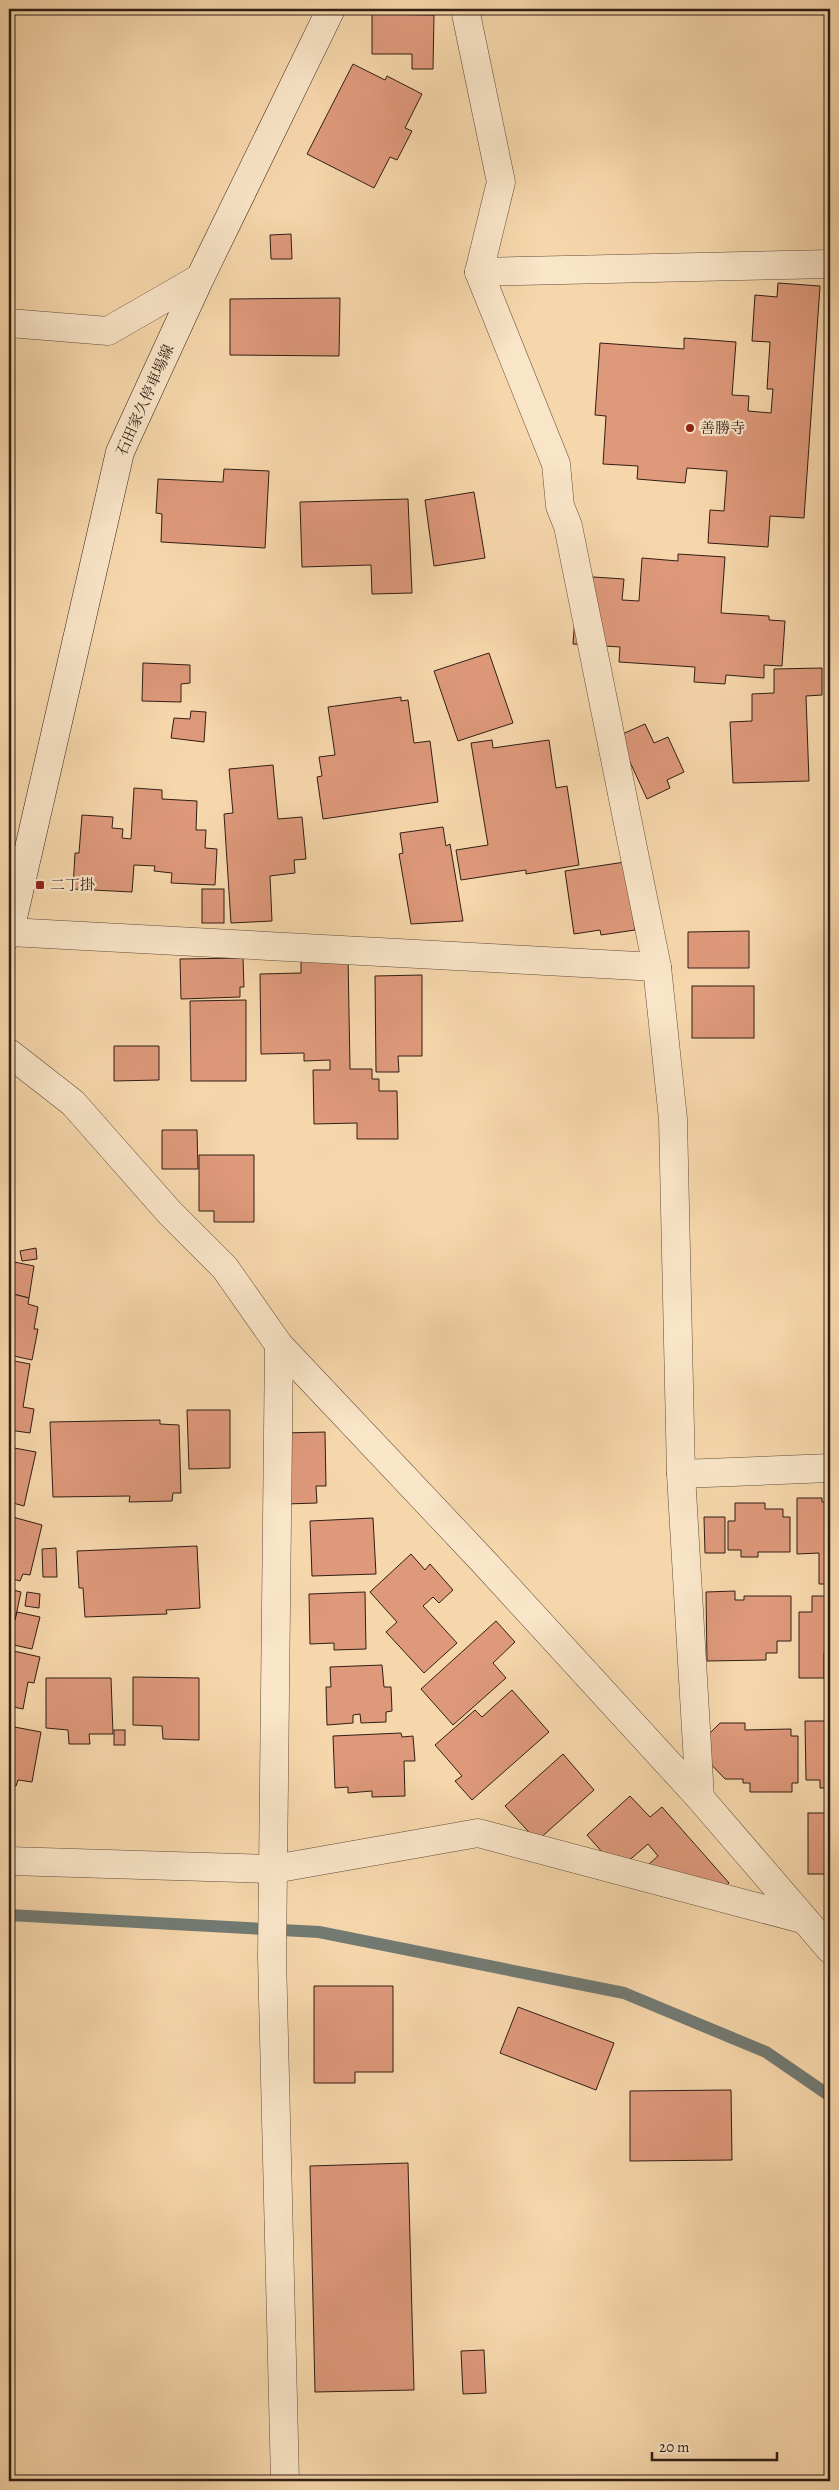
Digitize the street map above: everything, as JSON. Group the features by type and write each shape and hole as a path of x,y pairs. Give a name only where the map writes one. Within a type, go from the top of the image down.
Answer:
{"street":[{"name":"石田家久停車場線","path":"9,934 120,452 200,278 331,9"},
{"path":"465,9 501,182 479,272 556,464 560,506 568,526 657,967 673,1119 681,1474 700,1798"},
{"path":"479,272 830,264"},
{"path":"9,323 108,331 200,278"},
{"path":"9,934 657,967"},
{"path":"9,1052 73,1104 170,1213 225,1268 279,1345 489,1567 700,1798 802,1919 830,1949"},
{"path":"279,1345 272,1957 285,2481"},
{"path":"681,1474 830,1468"},
{"path":"9,1860 274,1869 478,1833 802,1919"}],"building":[{"path":"372,14 434,15 433,69 412,69 412,54 372,54"},
{"path":"353,64 385,80 387,76 422,94 405,128 412,131 397,160 390,157 374,188 307,154"},
{"path":"291,234 292,259 271,259 270,235"},
{"path":"778,283 820,286 804,518 770,516 768,547 708,543 710,510 724,511 727,471 687,468 685,483 637,479 638,466 603,464 606,416 595,415 600,343 684,349 684,338 736,342 732,395 749,396 748,411 771,413 773,389 767,389 770,342 752,341 755,295 777,297"},
{"path":"340,298 339,356 230,355 230,299"},
{"path":"224,469 269,471 265,548 161,542 162,514 156,513 158,479 223,482"},
{"path":"474,492 485,558 434,566 425,500"},
{"path":"408,499 412,593 372,594 371,565 302,567 300,502"},
{"path":"678,554 725,557 721,613 769,616 769,620 785,621 782,666 764,665 764,678 726,675 725,684 694,682 695,667 619,662 620,647 573,644 578,576 624,579 622,600 639,601 642,558 678,561"},
{"path":"489,653 513,723 458,741 434,671"},
{"path":"143,663 190,665 190,683 181,684 181,702 142,701"},
{"path":"822,668 822,695 806,696 809,781 733,783 730,722 752,721 752,694 774,693 774,669"},
{"path":"401,697 401,701 408,700 414,743 430,741 438,802 323,819 317,777 322,776 319,757 335,755 328,707"},
{"path":"191,711 206,712 204,742 171,738 174,718 190,719"},
{"path":"645,724 654,743 668,737 684,772 667,780 670,788 647,799 618,736"},
{"path":"492,740 493,748 549,740 556,788 567,786 579,865 526,874 526,870 461,880 456,850 488,845 471,743"},
{"path":"273,765 278,819 302,817 306,859 294,860 295,873 270,876 272,921 231,923 224,814 233,813 229,769"},
{"path":"134,788 162,790 162,799 197,801 196,830 206,830 205,848 217,849 215,885 171,883 172,873 154,871 155,866 134,865 132,892 73,889 75,853 79,853 82,815 113,817 112,828 123,829 122,838 131,839"},
{"path":"443,827 446,846 450,844 463,921 411,924 399,854 403,853 400,833"},
{"path":"625,862 635,930 601,935 600,930 574,934 565,871"},
{"path":"202,889 224,889 224,923 202,923"},
{"path":"749,931 749,968 688,968 688,932"},
{"path":"348,955 350,1069 372,1069 372,1079 379,1079 379,1091 397,1091 398,1139 357,1139 357,1123 314,1124 313,1070 330,1070 330,1060 304,1061 304,1053 261,1054 260,974 301,973 301,956"},
{"path":"243,958 244,987 240,987 240,997 181,999 180,959"},
{"path":"422,975 422,1056 398,1056 399,1072 376,1072 375,976"},
{"path":"692,986 754,986 754,1038 692,1038"},
{"path":"246,1000 246,1081 191,1081 190,1001"},
{"path":"114,1046 159,1046 159,1080 114,1081"},
{"path":"162,1130 197,1130 198,1169 162,1169"},
{"path":"199,1155 254,1155 254,1222 214,1222 214,1211 199,1211"},
{"path":"36,1248 37,1259 22,1261 20,1251"},
{"path":"9,1261 34,1266 29,1298 9,1293"},
{"path":"9,1293 29,1298 28,1304 38,1307 34,1329 38,1329 32,1360 9,1355"},
{"path":"9,1360 30,1364 23,1407 34,1409 30,1433 9,1430"},
{"path":"187,1410 230,1410 230,1468 189,1469"},
{"path":"160,1420 160,1424 179,1425 181,1493 173,1493 172,1501 129,1502 130,1496 53,1497 50,1422"},
{"path":"325,1432 326,1486 316,1486 317,1503 285,1504 283,1433"},
{"path":"9,1447 36,1452 24,1506 9,1502"},
{"path":"797,1498 822,1498 822,1502 830,1502 830,1584 819,1584 819,1553 797,1554"},
{"path":"735,1503 765,1503 765,1509 783,1509 783,1517 790,1517 790,1552 758,1552 758,1557 741,1557 741,1550 728,1550 728,1521 735,1521"},
{"path":"9,1516 42,1525 30,1575 23,1574 20,1581 9,1578"},
{"path":"704,1517 725,1517 725,1553 705,1553"},
{"path":"373,1518 376,1574 312,1576 310,1521"},
{"path":"197,1546 200,1608 166,1610 167,1614 85,1617 83,1588 79,1588 77,1551"},
{"path":"56,1548 57,1577 43,1577 42,1549"},
{"path":"411,1554 425,1570 430,1564 453,1590 439,1603 433,1597 423,1606 457,1643 424,1673 386,1632 397,1622 370,1592"},
{"path":"9,1589 21,1592 15,1620 9,1619"},
{"path":"735,1591 735,1600 744,1600 744,1596 791,1596 791,1641 777,1641 777,1653 766,1653 766,1660 707,1661 706,1592"},
{"path":"27,1592 40,1594 39,1608 25,1606"},
{"path":"365,1592 366,1649 334,1650 334,1643 310,1644 309,1594"},
{"path":"812,1596 830,1596 830,1653 824,1653 824,1678 799,1678 799,1612 812,1612"},
{"path":"17,1612 40,1617 32,1649 9,1644 9,1619 15,1620"},
{"path":"496,1621 515,1642 493,1663 506,1678 453,1725 421,1689"},
{"path":"9,1650 40,1657 34,1683 28,1682 23,1709 9,1706"},
{"path":"382,1665 384,1687 391,1687 392,1711 386,1712 386,1722 361,1723 360,1714 353,1715 353,1723 327,1725 326,1687 331,1687 330,1667"},
{"path":"133,1677 199,1678 199,1740 163,1739 162,1726 133,1725"},
{"path":"46,1678 111,1678 113,1734 89,1734 90,1744 69,1744 68,1730 46,1728"},
{"path":"512,1690 549,1732 472,1800 455,1781 462,1776 435,1745 475,1710 482,1717"},
{"path":"805,1721 830,1721 830,1788 820,1788 820,1780 806,1780"},
{"path":"720,1723 745,1723 745,1730 791,1729 791,1736 798,1736 798,1783 792,1783 792,1792 750,1792 750,1783 743,1783 743,1779 725,1779 705,1758 705,1738"},
{"path":"9,1726 41,1732 32,1782 18,1780 16,1786 9,1785"},
{"path":"114,1730 125,1730 125,1745 114,1745"},
{"path":"401,1733 402,1737 413,1736 415,1761 404,1761 405,1796 372,1797 372,1791 348,1793 348,1787 335,1788 333,1736"},
{"path":"563,1754 594,1790 537,1841 505,1806"},
{"path":"630,1796 650,1817 662,1807 729,1883 707,1904 648,1865 658,1856 648,1844 618,1870 587,1835"},
{"path":"808,1813 830,1813 830,1874 808,1874"},
{"path":"314,1986 393,1986 393,2072 355,2072 355,2083 314,2083"},
{"path":"518,2007 614,2043 596,2090 500,2053"},
{"path":"731,2090 732,2160 630,2161 630,2091"},
{"path":"408,2163 414,2390 315,2392 310,2166"},
{"path":"484,2350 486,2393 463,2394 461,2351"}],"waterway":[{"path":"9,1915 319,1932 624,1993 766,2052 830,2096"}],"place":[{"name":"善勝寺","path":"690,428"},
{"name":"二丁掛","path":"40,885"}]}
